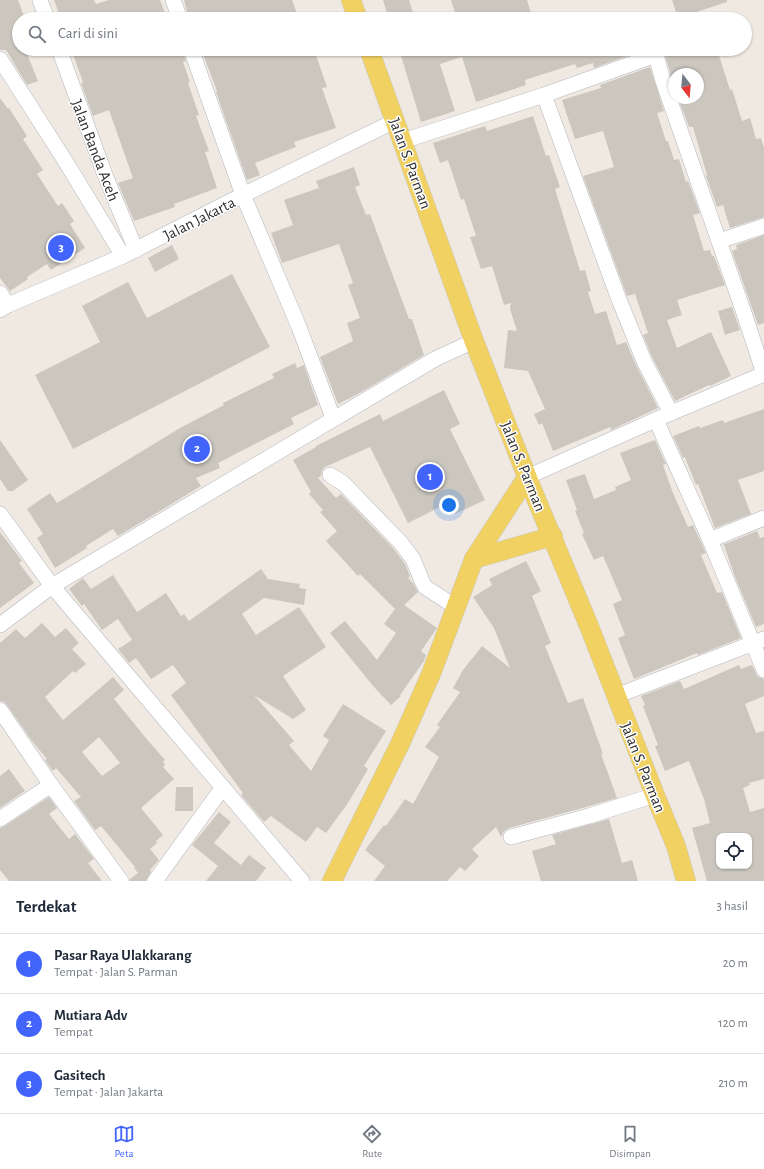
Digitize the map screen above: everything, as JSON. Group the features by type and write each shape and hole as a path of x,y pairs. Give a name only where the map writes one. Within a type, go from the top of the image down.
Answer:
{"main road":[{"path":"351,0 355,12"},
{"name":"Jalan S. Parman","path":"371,56 474,341 527,477 553,536 676,846 686,881"},
{"path":"332,881 400,744 431,674 474,559 527,477"},
{"path":"474,559 553,536"}],"street":[{"path":"40,0 44,12"},
{"path":"173,0 177,12"},
{"name":"Jalan Banda Aceh","path":"61,56 105,175 129,253"},
{"path":"193,56 243,195 299,327 334,418"},
{"path":"403,141 653,56"},
{"path":"527,477 671,413 764,374 663,81 656,56"},
{"path":"0,59 64,159 129,253"},
{"path":"544,94 618,297 644,360 671,413"},
{"name":"Jalan Jakarta","path":"3,302 129,253 243,195 395,122"},
{"path":"719,241 764,226"},
{"path":"0,625 52,586 334,418 436,359 474,341"},
{"path":"656,420 710,540 758,641 764,670"},
{"path":"330,475 343,483 402,543 413,558 422,582 426,587 456,607"},
{"path":"0,514 52,586 302,881"},
{"path":"710,540 764,518"},
{"path":"616,696 758,641"},
{"path":"0,710 51,785 121,881"},
{"path":"0,820 51,785"},
{"path":"155,881 223,787"},
{"path":"511,837 589,816 655,795"}],"building":[{"path":"0,0 18,0 22,12 12,12 12,56 28,56 38,81 27,85 6,50 0,50"},
{"path":"54,0 94,0 96,4 109,0 160,0 164,12 58,12"},
{"path":"184,0 292,0 296,12 187,12"},
{"path":"383,0 409,0 413,12 387,12"},
{"path":"451,0 527,0 531,12 455,12"},
{"path":"672,0 727,0 727,2 696,12 676,12"},
{"path":"74,56 184,56 186,61 183,62 190,82 188,83 199,115 196,116 209,151 205,152 217,188 174,204 175,207 134,221 118,183 133,178 109,110 93,116 81,83 83,82"},
{"path":"204,56 316,56 327,87 322,88 336,128 294,142 296,147 255,163 260,175 247,180 216,92 217,91"},
{"path":"401,56 627,56 594,68 593,63 577,68 575,64 525,80 526,85 476,102 462,57 440,64 455,111 421,122"},
{"path":"665,56 719,56 742,121 750,118 756,139 761,138 764,148 764,217 730,228 723,205 717,207 706,176 707,175 693,127 689,127 680,104 704,104 704,68 669,68"},
{"path":"650,67 664,111 657,113 666,141 668,141 674,160 679,159 686,182 688,181 700,213 693,215 704,251 710,250 712,256 714,256 725,285 677,300 682,315 667,320 677,348 711,332 731,376 675,401 652,357 643,335 648,333 635,294 627,296 583,176 614,167 603,131 575,139 562,100 601,88 600,85"},
{"path":"0,98 8,109 9,108 27,136 23,139 43,170 37,174 58,206 62,203 74,221 70,224 85,248 51,270 47,264 27,277 28,279 10,291 0,278"},
{"path":"533,116 546,156 549,155 560,187 555,189 580,271 585,270 591,291 588,292 595,314 606,311 617,345 626,342 658,408 611,430 610,427 553,451 542,423 539,425 534,414 545,409 528,371 504,368 508,330 517,331 510,309 511,303 504,305 492,266 481,269 470,237 476,236 464,199 461,200 448,160 440,163 433,143 485,126 487,131"},
{"path":"354,167 360,185 355,187 366,215 370,214 409,319 412,319 424,355 358,394 338,404 320,357 353,341 347,323 360,318 348,285 353,283 339,244 282,263 271,233 293,225 284,200 319,188 316,181"},
{"path":"764,235 764,323 758,325 732,251 737,249 736,245"},
{"path":"172,245 179,259 155,272 148,258"},
{"path":"232,274 270,347 73,449 35,375 100,342 82,306 128,282 147,318"},
{"path":"732,307 740,330 725,335 718,311"},
{"path":"295,363 297,368 304,365 318,405 291,418 294,424 218,463 220,468 196,478 201,486 118,536 113,529 86,546 87,548 55,568 37,538 43,534 27,509 50,493 57,503 180,428 224,405 223,403 274,378 272,374"},
{"path":"444,390 460,424 450,429 485,500 455,514 450,502 408,523 370,447 325,467 322,470 321,476 318,478 336,498 341,494 394,549 405,564 410,576 408,578 418,592 404,605 437,628 421,651 426,655 424,661 400,695 401,696 391,705 374,687 330,633 345,621 377,660 396,633 384,624 395,609 360,574 358,576 326,541 337,531 320,512 323,510 309,494 311,492 293,460 316,446 380,414 383,421"},
{"path":"764,409 764,471 738,480 751,514 715,528 698,484 696,485 685,457 683,458 673,436 699,426 700,428 723,420 724,423"},
{"path":"0,440 28,480 13,491 8,491 0,479"},
{"path":"655,440 666,464 663,465 673,493 688,527 693,525 706,553 701,555 717,593 722,592 741,638 698,655 697,653 634,679 618,638 625,635 613,604 622,600 603,556 594,560 582,534 584,533 575,511 577,510 566,480 585,474 594,499 616,490 615,487 631,480 620,453"},
{"path":"757,531 760,538 764,537 764,624 756,627 735,577 724,545 722,545"},
{"path":"0,532 22,561 19,563 34,583 0,608"},
{"path":"526,561 541,591 532,596 551,643 545,646 568,703 583,698 617,798 509,828 504,831 501,837 496,827 472,849 479,856 465,871 460,867 447,881 374,881 385,866 365,850 384,825 386,826 405,799 413,804 439,757 425,747 440,727 437,725 460,692 453,688 463,670 482,646 510,668 494,628 473,597 492,585 489,579"},
{"path":"261,569 268,579 300,584 299,588 306,589 304,605 264,598 242,614 256,635 299,607 326,647 283,676 306,710 293,719 254,695 294,741 289,745 311,771 329,740 323,736 343,704 386,731 364,766 368,769 348,803 326,833 317,827 306,842 271,816 264,822 241,795 243,793 171,695 186,683 173,665 151,679 136,658 129,663 118,649 132,640 118,619 102,630 84,604 82,606 69,589 83,578 91,589 113,575 137,612 166,593 181,616 184,614 189,621"},
{"path":"42,623 55,637 66,628 79,643 72,649 86,664 75,673 73,671 45,697 63,720 113,677 124,690 114,699 165,760 163,762 165,765 163,767 174,779 141,808 163,835 150,849 159,860 150,870 151,872 146,881 130,881 130,879 138,873 134,868 135,867 101,826 95,830 74,801 81,797 56,768 53,771 45,760 47,759 32,741 7,705 0,701 0,643 16,629 25,638","holes":["99,737 120,763 102,776 82,752"]},
{"path":"739,665 741,669 752,665 758,677 764,679 764,696 745,704 756,733 764,731 764,779 749,783 750,785 743,788 750,812 764,808 764,881 707,881 692,828 710,823 704,799 689,761 665,771 655,746 658,745 643,706 645,705 641,696 680,681 684,689"},
{"path":"9,769 25,791 0,808 0,776"},
{"path":"176,787 193,787 193,811 175,811"},
{"path":"49,797 57,808 49,814 69,839 75,834 94,859 88,863 102,881 9,881 0,870 0,828"},
{"path":"219,812 231,822 214,843 241,865 249,855 266,868 256,881 206,881 218,866 192,845"},
{"path":"609,819 622,863 632,860 638,881 541,881 532,851 556,844 552,835"}],"place":[{"name":"Gasitech","path":"61,248"},
{"name":"Mutiara Adv","path":"197,449"},
{"name":"Pasar Raya Ulakkarang","path":"430,477"}]}
